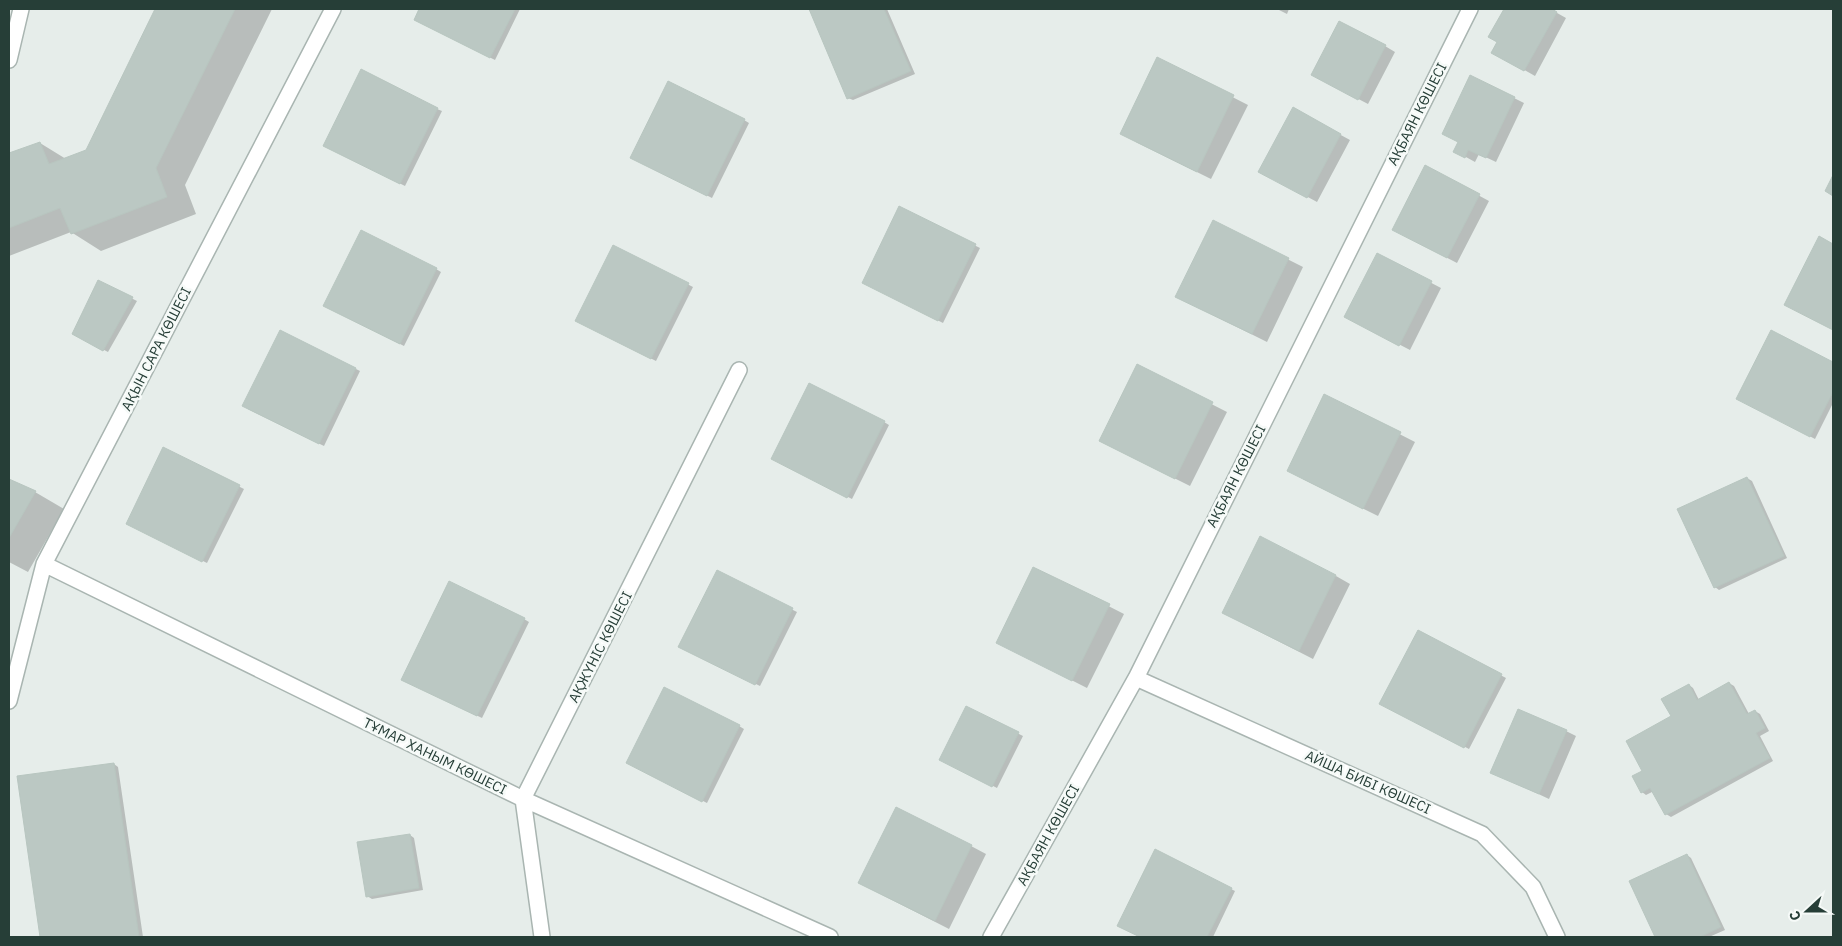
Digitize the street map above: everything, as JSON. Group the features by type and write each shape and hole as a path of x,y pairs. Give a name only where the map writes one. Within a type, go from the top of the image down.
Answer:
{"street":[{"path":"9,60 21,9"},
{"name":"АҚЫН САРА КӨШЕСІ","path":"9,701 44,564 333,9"},
{"name":"АҚБАЯН КӨШЕСІ","path":"991,937 1136,678 1470,9"},
{"name":"АҚЖҮНІС КӨШЕСІ","path":"523,799 738,370"},
{"name":"ТҰМАР ХАНЫМ КӨШЕСІ","path":"44,564 523,799 830,937"},
{"name":"АЙША БИБІ КӨШЕСІ","path":"1136,678 1482,834 1533,887 1557,937"},
{"path":"523,799 542,937"}],"building":[{"path":"155,9 235,9 156,168 167,197 71,234 60,208 9,228 9,153 40,142 49,164 86,150"},
{"path":"419,9 515,9 490,58 414,20"},
{"path":"809,9 884,9 911,71 847,99"},
{"path":"1504,9 1552,9 1557,12 1524,71 1491,53 1497,42 1488,37"},
{"path":"1339,21 1386,45 1358,100 1311,75"},
{"path":"1157,57 1234,95 1197,172 1120,134"},
{"path":"361,69 438,108 400,184 323,146"},
{"path":"1470,75 1515,97 1486,158 1468,150 1465,158 1453,152 1458,142 1442,134"},
{"path":"668,81 745,119 707,196 630,158"},
{"path":"1293,107 1341,134 1307,198 1258,172"},
{"path":"1425,165 1480,194 1447,258 1392,230"},
{"path":"1833,175 1833,196 1825,191"},
{"path":"899,206 976,244 938,321 862,283"},
{"path":"1213,220 1289,258 1252,334 1175,297"},
{"path":"361,230 437,268 400,344 323,306"},
{"path":"1819,236 1833,244 1833,330 1784,305"},
{"path":"613,245 689,283 651,359 575,321"},
{"path":"1377,253 1432,281 1399,346 1344,317"},
{"path":"98,280 133,297 103,351 72,334"},
{"path":"280,330 356,368 319,444 242,406"},
{"path":"1771,330 1833,362 1833,392 1810,437 1736,399"},
{"path":"1137,364 1213,402 1175,479 1099,441"},
{"path":"809,383 885,421 847,498 771,459"},
{"path":"1324,394 1401,432 1363,509 1287,471"},
{"path":"163,447 240,485 202,562 126,524"},
{"path":"1747,477 1784,556 1714,588 1677,509"},
{"path":"9,479 36,491 9,538"},
{"path":"1260,536 1336,575 1299,651 1222,613"},
{"path":"1033,567 1110,604 1072,681 996,643"},
{"path":"717,570 793,608 755,685 678,647"},
{"path":"449,581 525,618 477,716 401,680"},
{"path":"1418,630 1502,674 1464,748 1379,704"},
{"path":"1729,682 1747,714 1755,710 1765,728 1756,733 1770,758 1665,815 1650,788 1641,793 1632,776 1642,771 1626,741 1671,716 1661,699 1689,684 1697,700"},
{"path":"664,687 740,725 702,802 626,763"},
{"path":"966,706 1019,732 992,787 939,760"},
{"path":"1518,709 1567,730 1539,794 1490,773"},
{"path":"114,763 139,937 40,937 17,776"},
{"path":"896,807 972,845 935,921 858,883"},
{"path":"410,834 419,888 366,897 357,842"},
{"path":"1155,849 1232,888 1207,937 1140,937 1117,926"},
{"path":"1687,854 1721,927 1700,937 1655,937 1629,881"}]}
